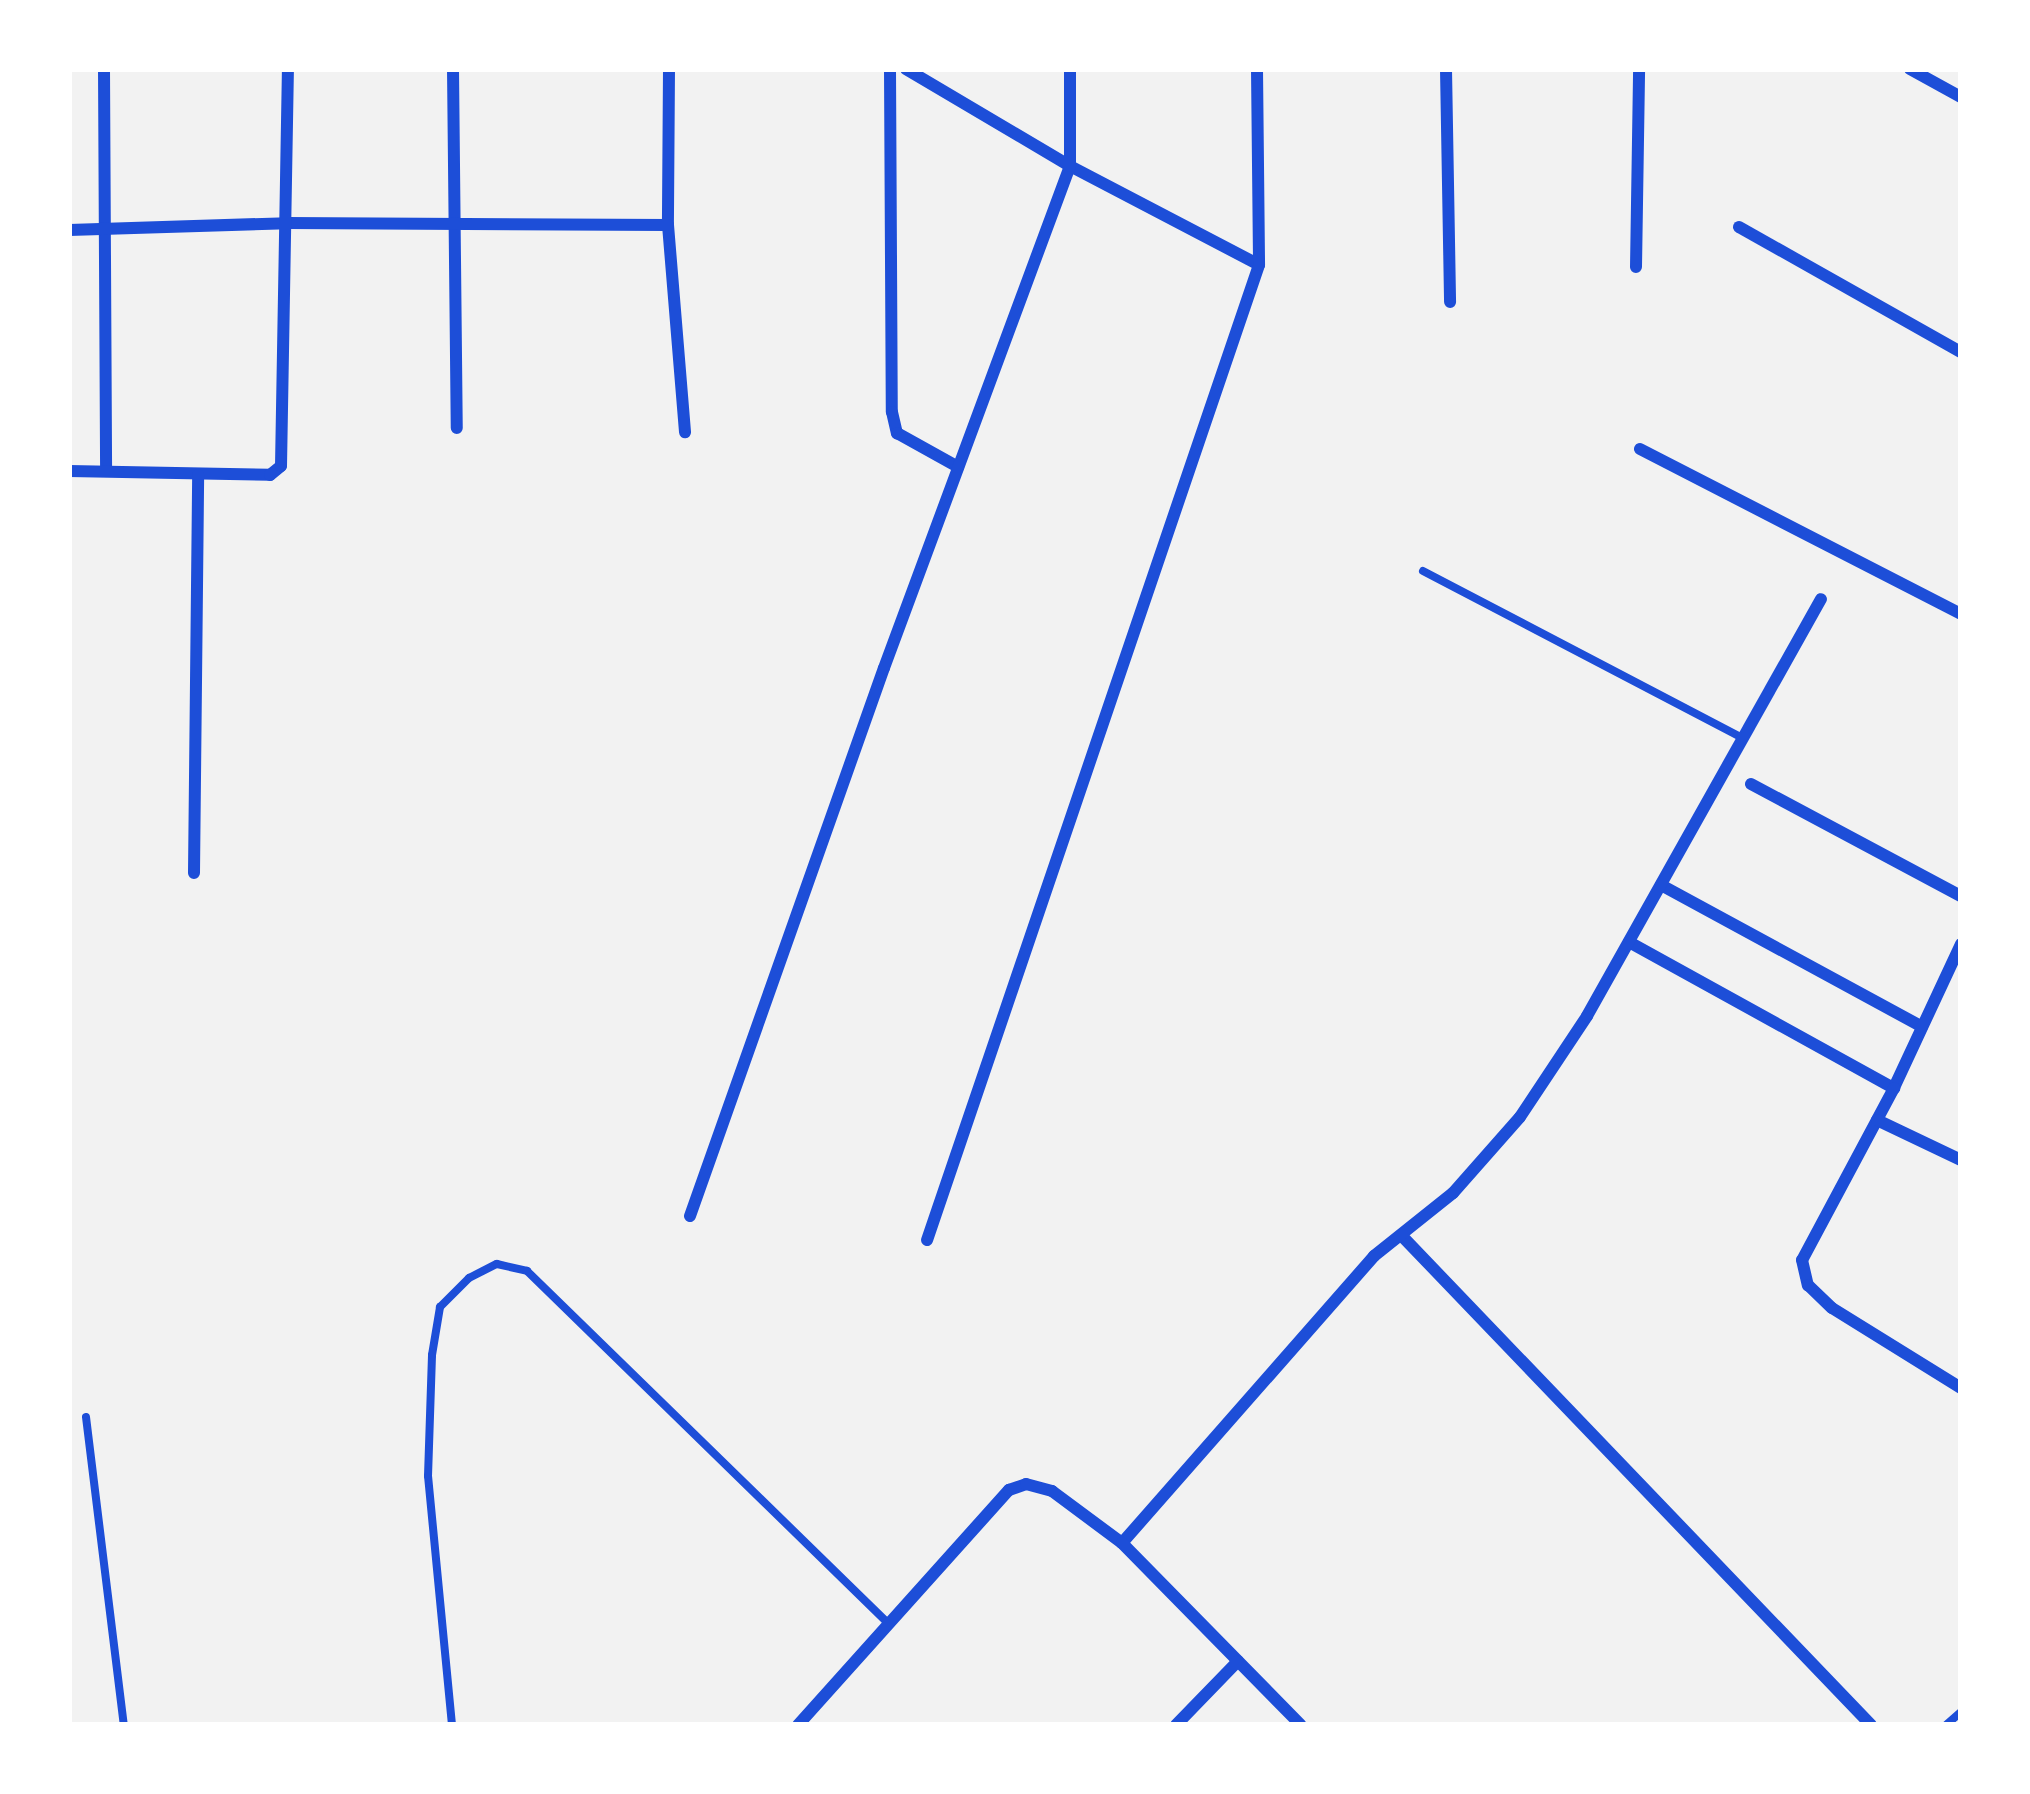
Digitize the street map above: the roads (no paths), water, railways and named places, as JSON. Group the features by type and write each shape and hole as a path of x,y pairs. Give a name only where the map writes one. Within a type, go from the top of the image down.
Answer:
{"street":[{"path":"104,69 106,471"},
{"path":"69,471 277,473 284,418 287,69"},
{"path":"453,69 458,428"},
{"path":"669,69 668,225 685,432"},
{"path":"890,69 892,412 897,433 958,467"},
{"path":"906,69 1070,166 1259,265"},
{"path":"691,1216 1070,166 1070,69"},
{"path":"927,1240 1259,265 1257,69"},
{"path":"1446,69 1450,302"},
{"path":"1636,267 1639,69"},
{"path":"1910,69 1961,98"},
{"path":"69,230 286,223 668,225"},
{"path":"1738,227 1961,352"},
{"path":"1640,449 1961,614"},
{"path":"194,873 198,475"},
{"path":"1122,1543 1374,1256 1453,1193 1520,1117 1629,942 1821,599"},
{"path":"1751,784 1961,896"},
{"path":"1660,885 1922,1027"},
{"path":"1629,942 1894,1088"},
{"path":"1961,944 1894,1088 1802,1260 1808,1285 1832,1308 1961,1388"},
{"path":"1877,1120 1961,1160"},
{"path":"1401,1234 1871,1725"},
{"path":"798,1725 1010,1490 1026,1484 1052,1491 1122,1543 1301,1725"},
{"path":"1176,1725 1238,1661"}],"lane":[{"path":"1423,571 1743,739"},
{"path":"452,1725 428,1476 432,1355 440,1307 470,1278 497,1264 527,1271 889,1624"},
{"path":"86,1417 124,1725"},
{"path":"1946,1725 1961,1712"}]}
